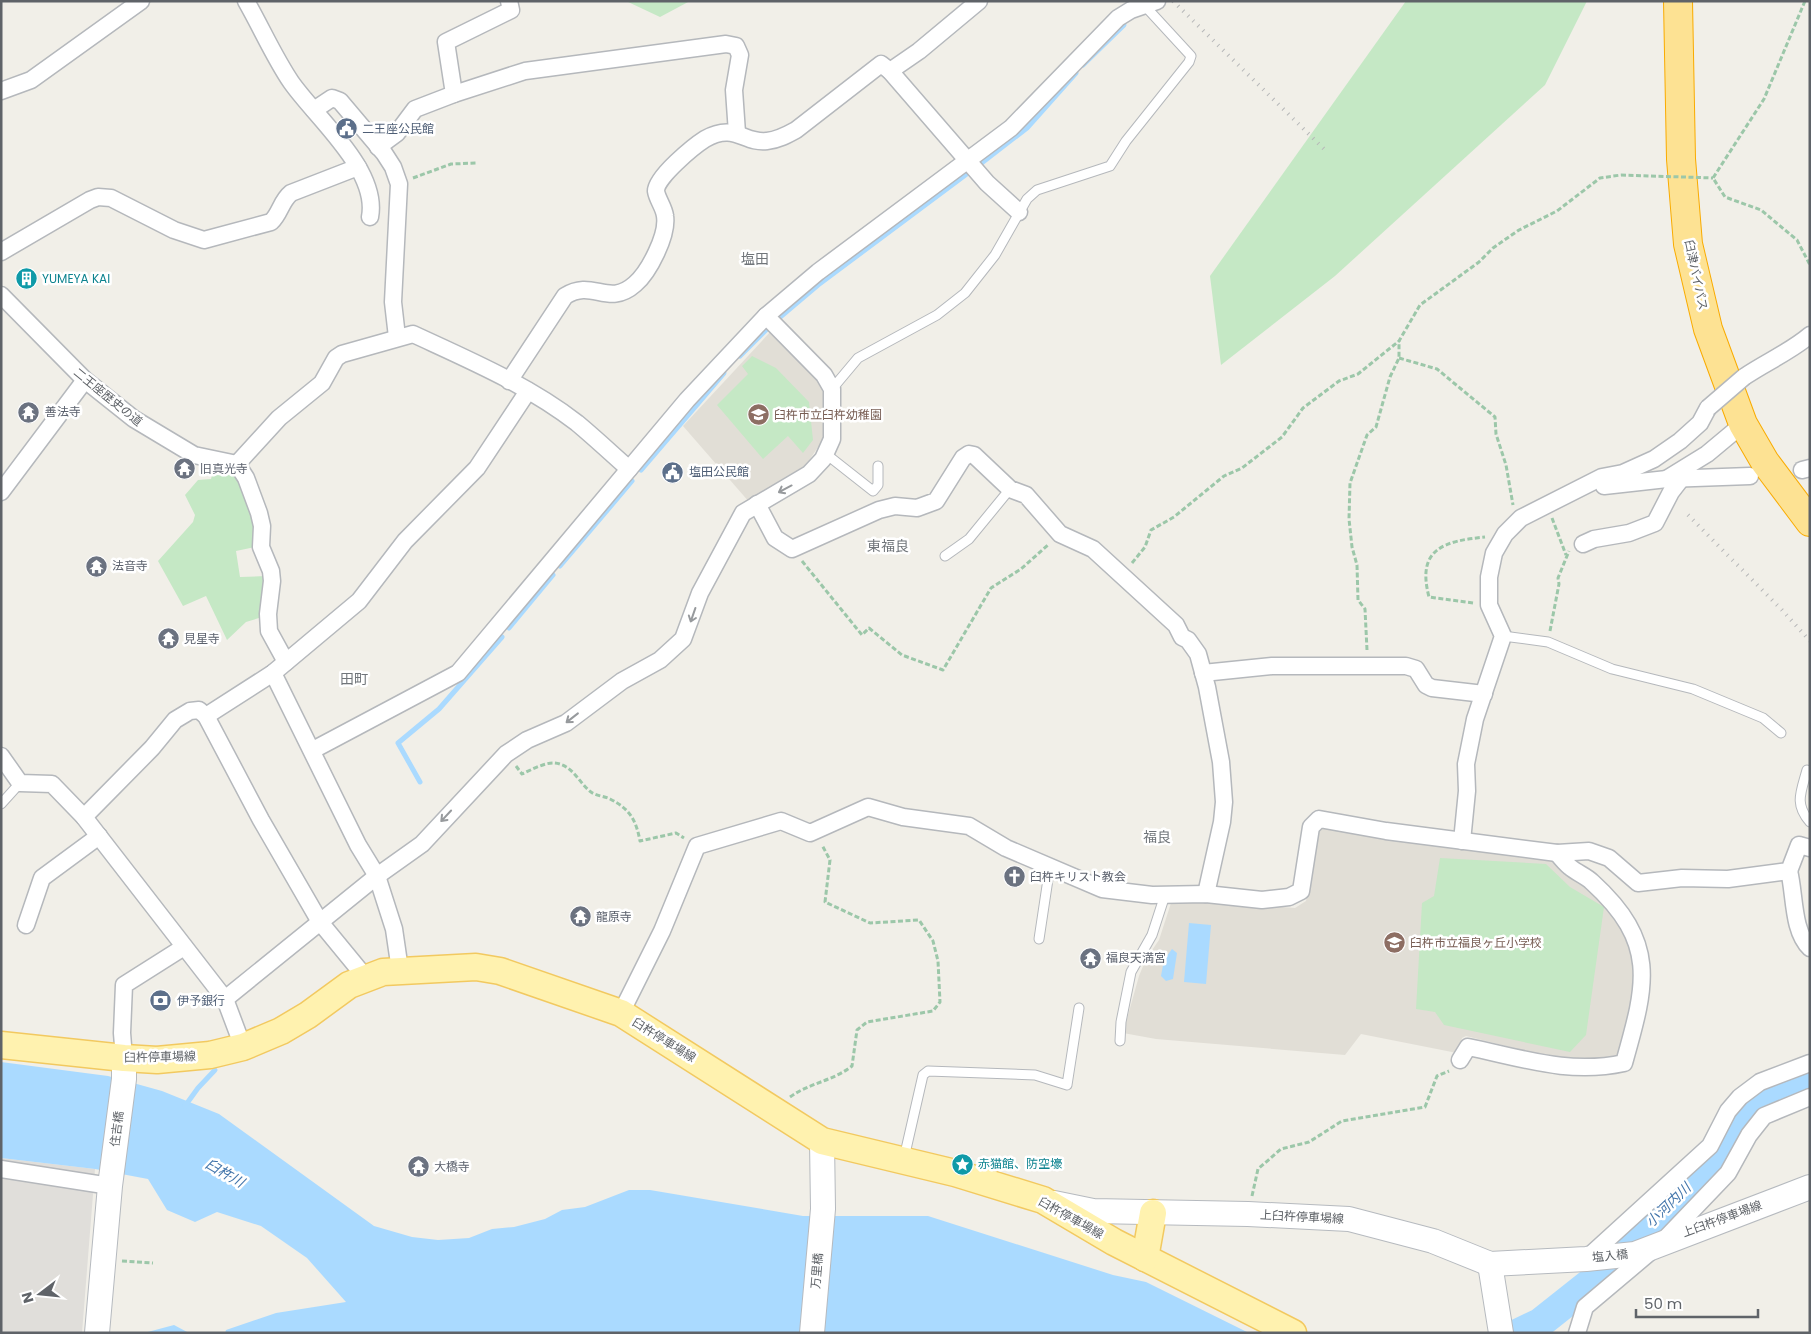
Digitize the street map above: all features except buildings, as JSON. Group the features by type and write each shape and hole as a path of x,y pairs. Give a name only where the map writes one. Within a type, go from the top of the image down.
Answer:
{"highway":[{"name":"臼津バイパス","path":"1678,1 1681,159 1688,244 1708,329 1743,424 1765,462 1810,522"}],"main road":[{"name":"臼杵停車場線","path":"1,1045 124,1069 186,1058 210,1056 243,1047 281,1031 308,1015 349,985 384,972 476,967 500,971 621,1013 822,1141 955,1173 1042,1200 1145,1258 1293,1333"},
{"name":"住吉橋","path":"97,1333 110,1182 124,1069"},
{"name":"万里橋","path":"812,1333 823,1209 822,1141"},
{"name":"上臼杵停車場線","path":"1634,1254 1810,1187"},
{"name":"上臼杵停車場線","path":"1042,1200 1093,1211 1248,1214 1349,1219 1433,1241 1490,1264 1586,1259"},
{"path":"1145,1258 1153,1213"},
{"name":"塩入橋","path":"1586,1259 1634,1254"},
{"path":"1490,1264 1500,1329"}],"street":[{"path":"1,90 32,80 141,1"},
{"path":"246,1 290,81 358,167 366,184 370,199 370,217"},
{"path":"454,94 446,42 511,10 510,1"},
{"path":"890,71 919,51 979,1"},
{"path":"313,750 458,673 687,400 766,316 818,272 1024,117 1076,59 1118,18 1147,3"},
{"path":"378,147 397,133 415,109 525,71 726,44 736,46 740,55 734,90 737,133"},
{"path":"509,381 564,296 574,290 586,288 610,296 622,293 636,284 655,255 664,231 665,215 656,191 658,181 666,171 704,140 715,135 737,133 766,142 780,138 796,130 881,64 890,71 987,183 1019,212"},
{"path":"314,110 332,98 336,98 393,167 399,184 393,302 397,338"},
{"path":"1,252 90,200 101,196 110,198 187,236 210,239 271,222 285,198 291,193 358,167"},
{"name":"二王座歴史の道","path":"1,295 85,380 134,419 159,436 199,457 237,464"},
{"path":"225,999 377,876 422,844 506,754 527,740 566,723 608,690 660,660 674,648 686,632 700,593 743,513 809,474 825,457 832,439 832,389 824,375 766,316"},
{"path":"286,662 269,632 268,614 272,581 261,547 262,526 259,513 246,478 237,464 279,418 322,383 336,358 342,354 413,334 528,391 576,423 629,469"},
{"path":"1462,841 1467,791 1466,764 1475,719 1503,636 1489,605 1490,577 1494,553 1505,534 1521,518 1548,506 1602,476 1623,473 1654,459 1680,441 1700,423 1708,408 1744,377 1766,361 1794,349 1810,336"},
{"path":"1,492 85,380"},
{"path":"206,716 273,673 359,601 404,541 477,468 528,391"},
{"path":"1583,544 1594,539 1629,533 1654,523 1671,492 1674,479 1743,424"},
{"path":"757,504 774,538 792,549 879,510 895,506 917,508 936,501 963,458 969,454 974,455 1010,489 1026,495 1060,534 1092,549 1122,575 1176,626 1182,637 1194,647 1203,673 1221,762 1224,802 1219,844 1206,894"},
{"path":"1582,488 1674,479 1750,476"},
{"path":"1203,673 1272,666 1412,667 1432,688 1484,694"},
{"path":"273,673 313,750 358,845 377,876 394,929 400,970"},
{"path":"84,817 152,748 175,720 190,711 199,710 206,716 261,820 320,922 366,978"},
{"path":"3,765 20,783 52,784 84,817 225,999 243,1047"},
{"path":"621,1013 662,931 697,846 781,821 810,833 868,807 903,817 969,826 1006,848 1102,888 1166,895 1206,894 1262,900 1289,897 1301,891 1311,827 1319,819 1462,841 1557,853 1588,851 1609,858 1638,883 1682,878 1728,879 1789,871"},
{"path":"26,925 42,878 98,836"},
{"path":"1810,848 1799,845 1789,871 1794,892 1796,918 1806,944 1810,948"},
{"path":"1460,1060 1468,1047 1566,1068 1592,1069 1624,1063 1643,984 1641,955 1632,930 1617,909 1592,881 1570,867 1557,853"},
{"path":"124,1069 122,1033 124,985 184,947"},
{"path":"1586,1259 1710,1146 1728,1111 1740,1097 1760,1082 1810,1064"},
{"path":"1577,1333 1585,1307 1662,1242 1728,1173 1749,1134 1764,1116 1810,1097"},
{"path":"1,1169 110,1182"}],"lane":[{"path":"832,389 858,358 937,315 965,293 995,255 1027,199 1047,185 1110,166 1126,141 1189,62 1191,56 1190,52 1147,3"},
{"path":"825,457 873,491 878,485 878,466"},
{"path":"945,556 970,539 1010,489"},
{"path":"1503,636 1548,642 1612,669 1693,689 1763,718 1781,733"},
{"path":"1807,770 1800,795 1800,811 1810,822"},
{"path":"1,804 20,783"},
{"path":"1039,939 1050,866"},
{"path":"1120,1041 1121,1022 1132,972 1152,935 1166,895"},
{"path":"903,1160 923,1075 928,1071 1035,1075 1066,1085 1079,1008"}],"path":[{"path":"1712,178 1764,98 1806,1"},
{"path":"399,184 436,168 451,164 478,163"},
{"path":"1122,575 1145,548 1151,530 1174,518 1224,476 1242,468 1282,438 1303,408 1339,382 1358,374 1399,341 1420,305 1519,230 1557,211 1600,178 1621,175 1712,178"},
{"path":"1712,178 1725,197 1761,210 1797,240 1810,265"},
{"path":"1368,666 1367,623 1365,609 1358,600 1357,565 1348,519 1350,483 1367,435 1376,427 1390,377 1399,358 1399,341"},
{"path":"1399,358 1437,369 1495,417 1496,434 1506,465 1512,501 1521,518"},
{"path":"1548,506 1566,555"},
{"path":"792,549 862,635 869,628 902,655 942,670 991,588 1021,569 1060,534"},
{"path":"1489,605 1429,598 1426,585 1430,558 1443,544 1462,538 1505,534"},
{"path":"1548,642 1559,584 1558,578 1566,555 1569,551 1583,544"},
{"path":"506,754 522,774 556,763 575,773 592,793 609,798 623,807 636,822 640,841 676,833 697,846"},
{"path":"773,1109 802,1088 840,1076 852,1066 857,1030 867,1022 933,1011 940,1002 938,961 933,941 919,920 870,923 825,902 830,860 825,848 810,833"},
{"path":"1248,1214 1258,1169 1281,1149 1309,1142 1342,1120 1425,1107 1437,1076 1451,1071 1460,1060"},
{"path":"120,1260 153,1262"}],"shaded area":[{"name":"臼杵市立臼杵幼稚園","path":"772,330 820,378 824,398 824,438 804,468 750,503 683,426"},
{"name":"臼杵市立福良ヶ丘小学校","path":"1318,827 1552,855 1564,873 1599,895 1626,927 1638,971 1620,1060 1558,1059 1466,1036 1462,1038 1457,1053 1361,1034 1345,1055 1156,1039 1123,1033 1139,976 1146,959 1159,940 1171,903 1195,900 1295,908 1306,901"},
{"path":"1,1158 95,1169 82,1333 1,1333"}],"green space":[{"path":"626,1 690,1 660,17"},
{"path":"1406,1 1587,1 1545,85 1335,276 1221,365 1210,276"},
{"path":"752,356 776,368 809,402 813,440 803,453 788,436 763,459 717,405 748,374 742,366"},
{"path":"231,471 237,474 253,516 255,547 236,551 240,577 266,576 262,617 246,622 227,640 206,596 183,606 158,561 193,522 195,515 185,495 198,480 211,479 213,472"},
{"path":"1440,858 1546,864 1570,887 1604,907 1586,1035 1570,1052 1444,1025 1435,1012 1416,1009 1422,903 1434,896"}],"water":[{"path":"1189,923 1211,925 1206,984 1184,982"},
{"path":"1172,949 1177,953 1173,979 1166,981 1161,976 1164,960"},
{"name":"臼杵川","path":"1,1062 108,1076 162,1091 219,1114 374,1226 412,1237 438,1240 469,1238 492,1229 514,1227 545,1219 562,1210 585,1207 629,1190 650,1190 803,1216 928,1216 1113,1275 1146,1282 1249,1333 225,1333 226,1330 276,1313 346,1302 307,1258 261,1226 217,1212 195,1222 167,1210 148,1179 95,1169 1,1158"},
{"path":"174,1325 189,1333 144,1333"}],"waterway":[{"path":"1083,65 1124,25"},
{"path":"979,165 1027,128 1076,73"},
{"path":"779,318 818,285 968,173"},
{"path":"740,356 766,330"},
{"path":"641,470 724,373"},
{"path":"560,566 632,481"},
{"path":"509,628 553,575"},
{"path":"420,782 398,743 439,709 502,637"},
{"path":"185,1106 198,1088 215,1070"},
{"name":"小河内川","path":"1519,1333 1540,1323 1593,1281 1681,1191 1715,1163 1739,1114 1765,1096 1810,1078"}],"railway":[{"path":"1173,1 1324,149"},
{"path":"1688,515 1810,641"}],"place":[{"name":"二王座公民館","path":"346,129"},
{"name":"YUMEYA KAI","path":"26,279"},
{"name":"善法寺","path":"29,412"},
{"name":"臼杵市立臼杵幼稚園","path":"758,415"},
{"name":"旧真光寺","path":"184,469"},
{"name":"塩田公民館","path":"673,472"},
{"name":"法音寺","path":"96,566"},
{"name":"見星寺","path":"168,639"},
{"name":"臼杵キリスト教会","path":"1014,877"},
{"name":"龍原寺","path":"580,917"},
{"name":"臼杵市立福良ヶ丘小学校","path":"1394,943"},
{"name":"福良天満宮","path":"1090,958"},
{"name":"伊予銀行","path":"161,1001"},
{"name":"赤猫館、防空壕","path":"962,1164"},
{"name":"大橋寺","path":"418,1167"}],"district":[{"name":"塩田","path":"755,259"},
{"name":"東福良","path":"888,546"},
{"name":"田町","path":"354,679"},
{"name":"福良","path":"1157,837"}]}
